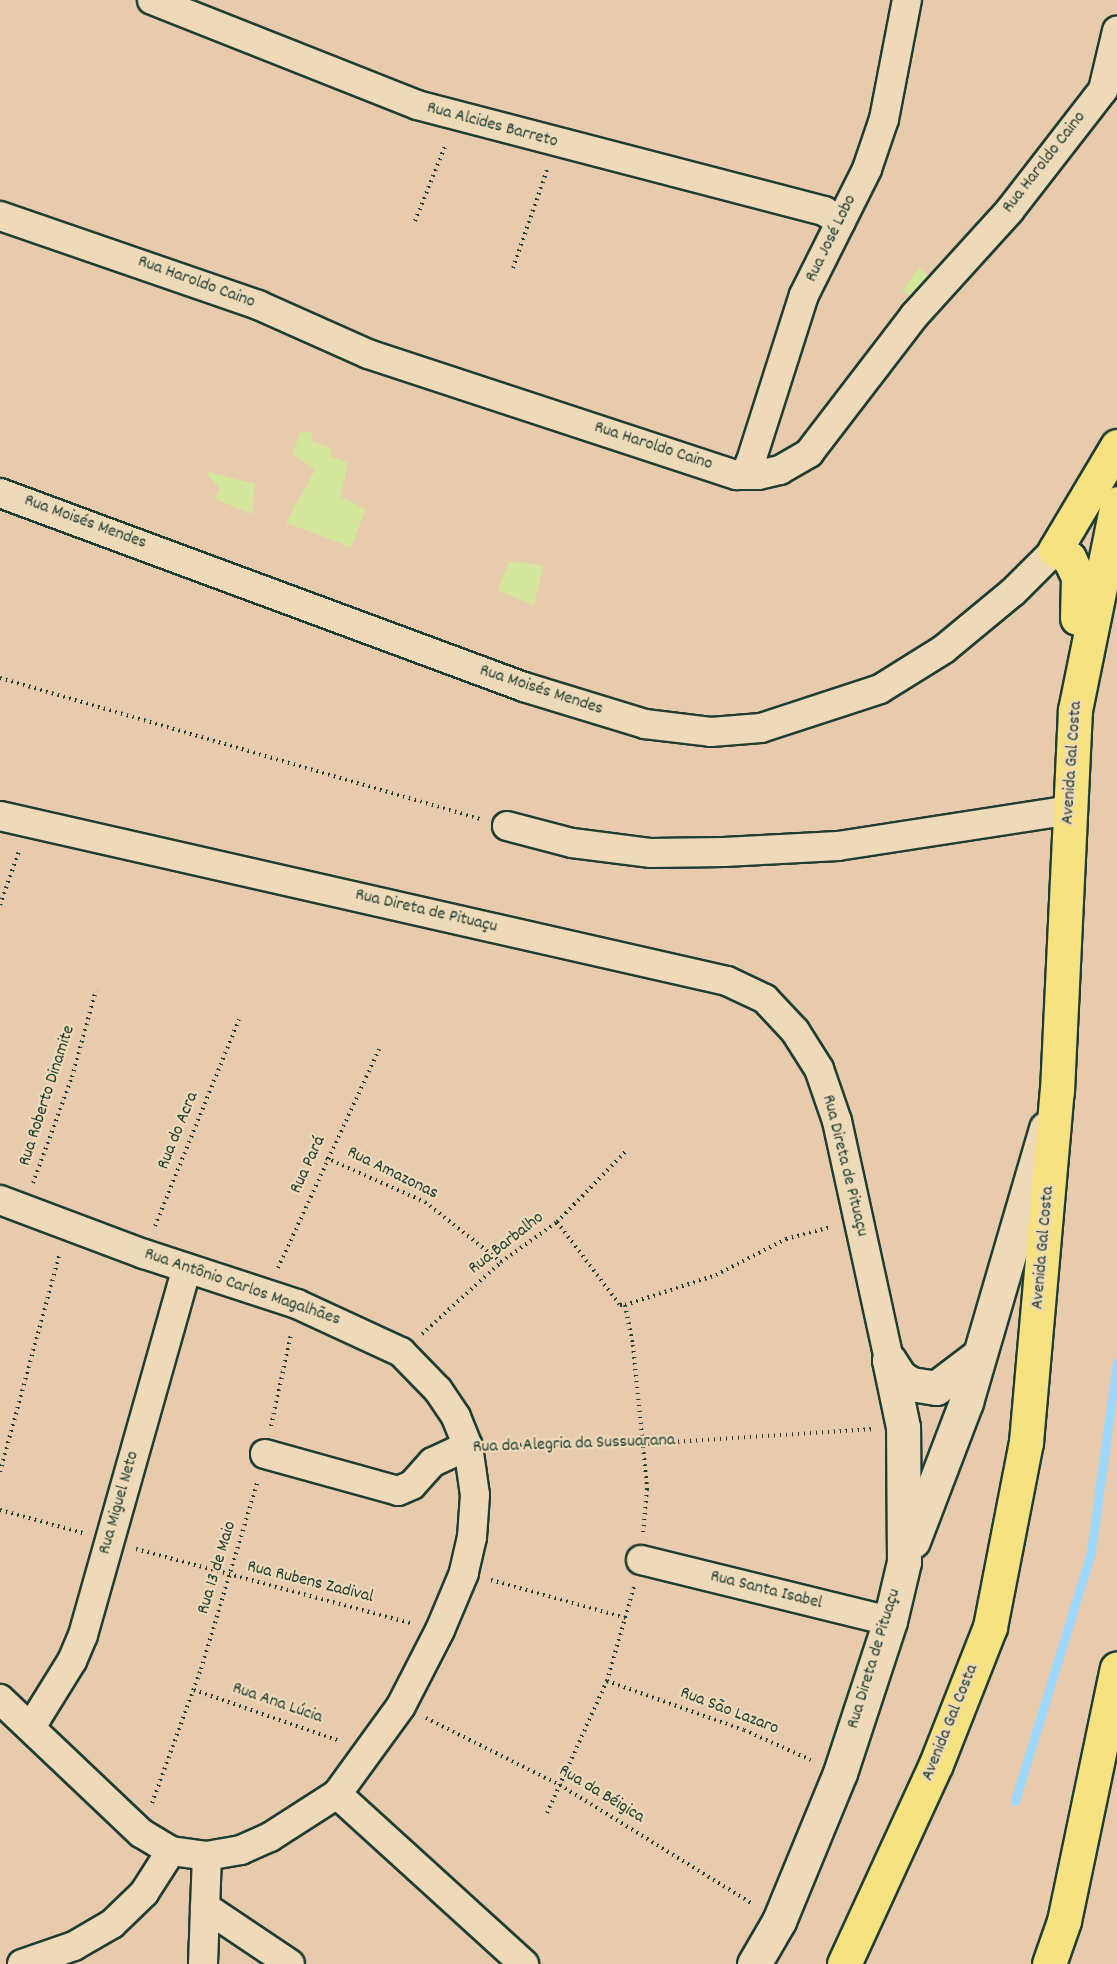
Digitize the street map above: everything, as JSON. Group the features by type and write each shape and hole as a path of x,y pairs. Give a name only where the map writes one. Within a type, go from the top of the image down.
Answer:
{"main road":[{"path":"1075,710 1078,577 1068,558 1055,550 1117,446"},
{"name":"Avenida Gal Costa","path":"844,1964 936,1764 990,1627 1026,1442 1057,1091 1075,710 1117,503"},
{"path":"1049,1964 1064,1921 1117,1668"}],"street":[{"name":"Rua Alcides Barreto","path":"152,0 417,105 551,143 815,209 841,222"},
{"name":"Rua José Lobo","path":"758,475 750,464 804,295 867,169 884,119 908,0"},
{"name":"Rua Haroldo Caino","path":"0,216 258,305 368,354 737,474 758,475 780,470 809,453 914,316 1010,210 1103,90 1117,32"},
{"name":"Rua Moisés Mendes","path":"0,493 524,687 645,724 711,732 761,728 880,689 944,649 1013,592 1055,550"},
{"path":"507,826 572,843 628,850 724,852 838,846 1070,810"},
{"name":"Rua Direta de Pituaçu","path":"0,816 28,825 244,870 726,981 765,999 795,1031 819,1069 837,1121 903,1427 904,1562 890,1621 840,1773 779,1921 754,1964"},
{"path":"904,1562 966,1402 1057,1091"},
{"name":"Rua Antônio Carlos Magalhães","path":"0,1699 141,1833 171,1851 207,1856 241,1850 270,1838 337,1794 401,1706 440,1630 464,1573 472,1537 475,1495 468,1446 438,1390 401,1352 297,1304 67,1227 12,1204"},
{"name":"Rua Miguel Neto","path":"31,1727 72,1660 109,1541 187,1268"},
{"path":"889,1360 900,1377 911,1384 936,1388 978,1356"},
{"name":"Rua da Alegria da Sussuarana","path":"265,1454 398,1491 412,1485 433,1462 468,1446"},
{"name":"Rua Santa Isabel","path":"641,1560 890,1621"},
{"path":"337,1794 524,1964"},
{"path":"22,1964 74,1946 112,1924 144,1893 171,1851"},
{"path":"202,1964 207,1856"},
{"path":"205,1907 290,1964"}],"path":[{"path":"414,221 456,117"},
{"path":"513,268 548,168 551,143"},
{"path":"0,678 507,826"},
{"path":"0,904 28,825"},
{"name":"Rua Roberto Dinamite","path":"12,1204 72,1077 96,990"},
{"name":"Rua do Acra","path":"144,1254 239,1018"},
{"name":"Rua Pará","path":"267,1293 326,1158 379,1049"},
{"name":"Rua Barbalho","path":"401,1352 501,1262 557,1222 625,1152"},
{"name":"Rua Amazonas","path":"326,1158 425,1202 501,1262"},
{"path":"557,1222 621,1305 625,1305 716,1275 786,1239 858,1221"},
{"path":"0,1472 67,1227"},
{"name":"Rua 13 de Maio","path":"141,1833 194,1690 230,1576 265,1454 297,1304"},
{"path":"547,1813 607,1681 641,1560 648,1489 633,1345 625,1305"},
{"name":"Rua da Alegria da Sussuarana","path":"468,1446 642,1444 903,1427"},
{"name":"Rua Rubens Zadival","path":"0,1510 230,1576 440,1630"},
{"path":"464,1573 626,1618"},
{"name":"Rua São Lazaro","path":"607,1681 744,1730 840,1773"},
{"name":"Rua Ana Lúcia","path":"194,1690 351,1744"},
{"name":"Rua da Béigica","path":"401,1706 560,1785 779,1921"}],"green space":[{"path":"919,268 935,280 920,303 902,291"},
{"path":"300,432 312,432 312,441 331,448 331,457 348,462 341,497 366,509 351,547 286,523 315,470 293,454"},
{"path":"205,471 255,484 252,514 215,499 220,489"},
{"path":"509,561 543,566 534,606 498,590"}],"waterway":[{"path":"1015,1801 1091,1552 1117,1363"}]}
